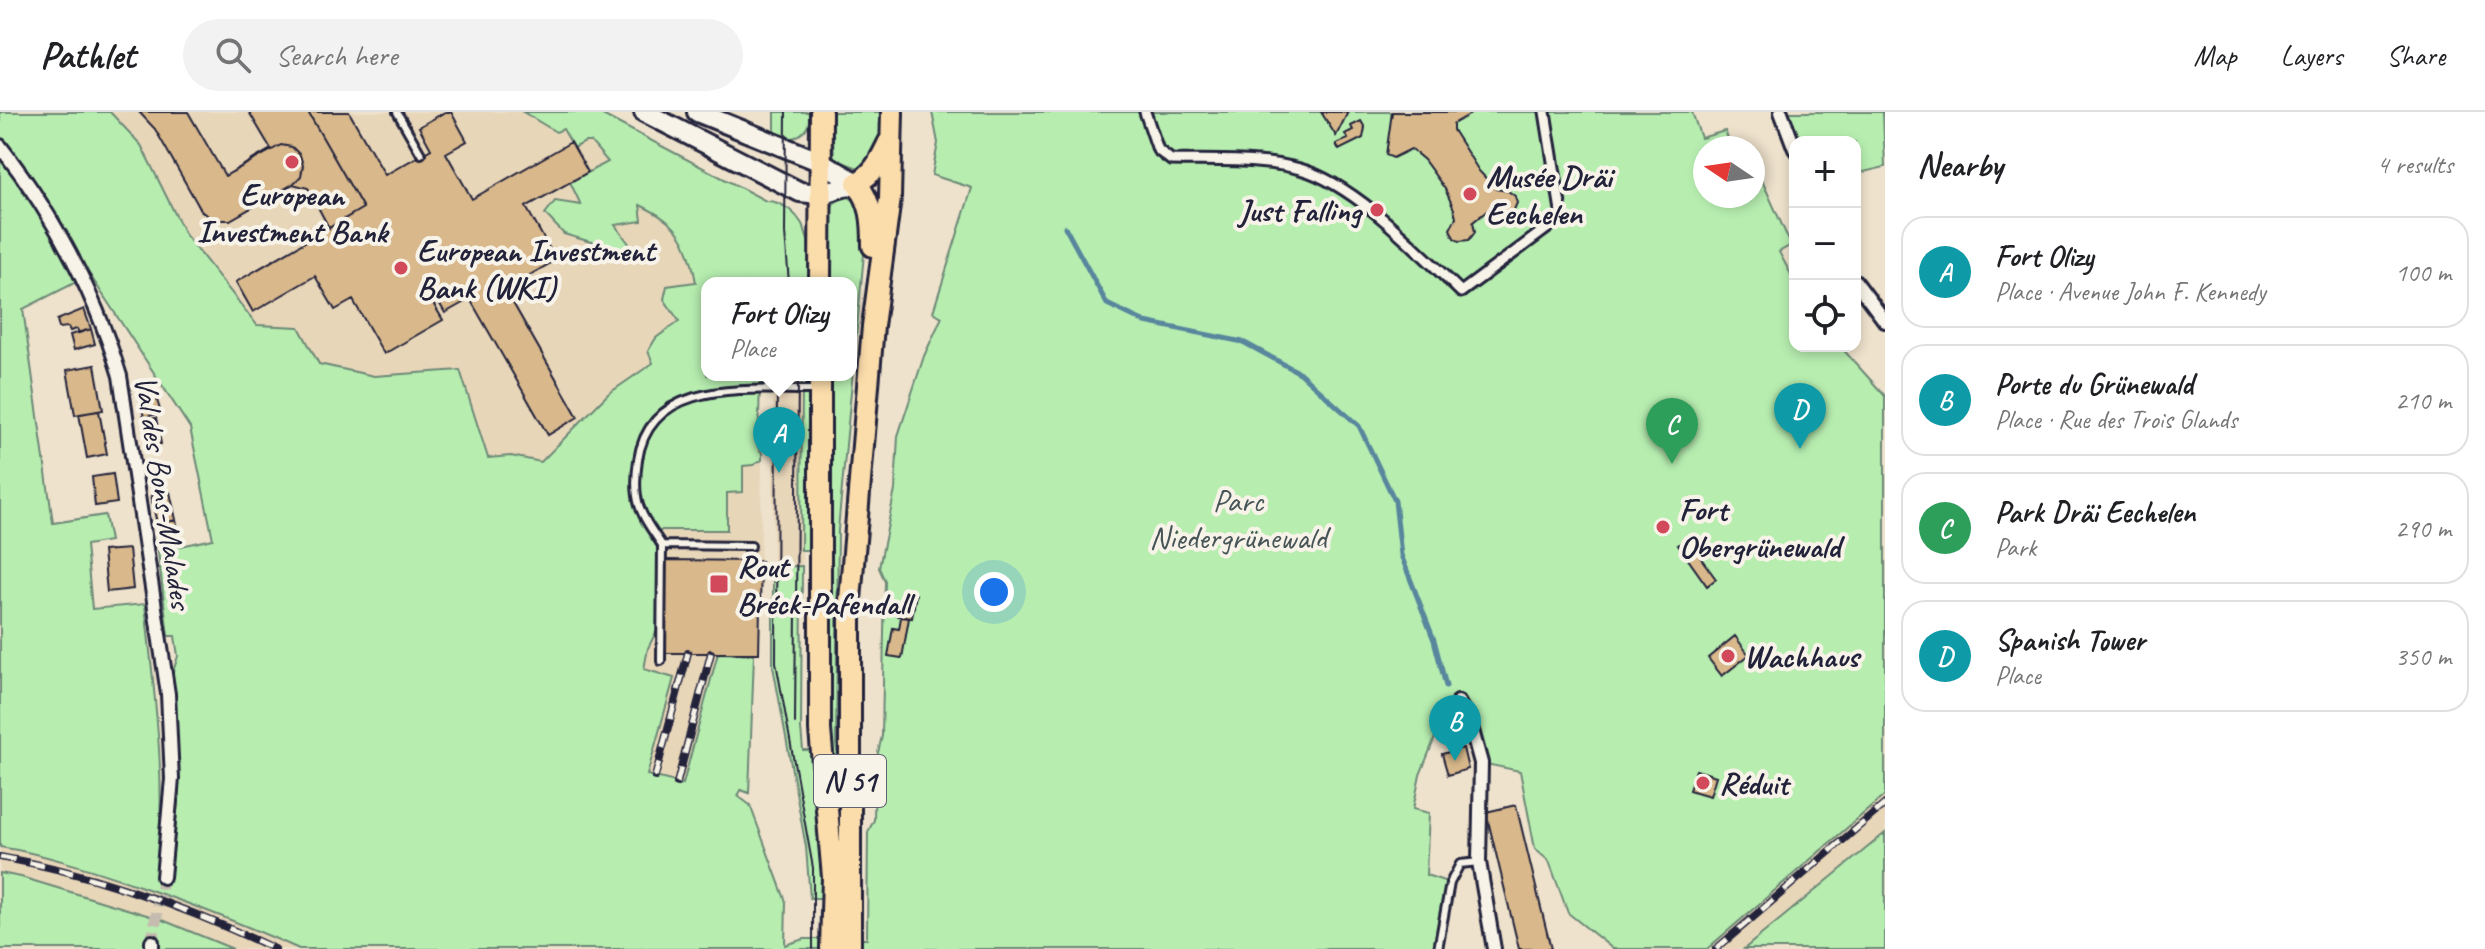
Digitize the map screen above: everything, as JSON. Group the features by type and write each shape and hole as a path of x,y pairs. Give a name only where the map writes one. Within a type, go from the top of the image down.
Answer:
{"main road":[{"path":"644,112 785,187 820,194 857,183"},
{"path":"697,112 821,162 857,183"},
{"path":"820,277 821,112"},
{"name":"N 51","path":"841,944 849,615 873,326 890,198 892,112"},
{"name":"N 51","path":"873,326 873,213 857,183 876,169 892,136"},
{"name":"N 51","path":"820,382 820,730 841,944"}],"street":[{"path":"1145,112 1158,150 1171,160 1278,165 1302,169 1326,179 1363,204 1461,292 1562,217 1545,112"},
{"path":"1781,112 1790,136"},
{"name":"Val des Bons-Malades","path":"0,146 25,178 82,276 120,376 168,694 172,779 163,877"},
{"path":"1861,289 1885,321"},
{"path":"1458,702 1470,723 1481,763 1479,862 1494,949"}],"lane":[{"path":"397,112 421,154"},
{"path":"661,661 662,545 642,517 636,501 640,447 647,430 658,416 689,398 820,382"},
{"path":"662,545 751,546"},
{"path":"1438,949 1450,883 1460,864 1479,862"}],"shaded area":[{"path":"110,112 573,112 654,183 704,277 701,277 701,333 608,394 541,463 511,456 425,483 257,325 185,234 141,145"},
{"path":"794,382 802,382 802,566 773,567 773,384 793,385"},
{"path":"762,460 759,653 718,653 683,785 647,775 674,678 643,669 648,648 659,626 656,544 650,537 662,530 727,530 727,492 743,466"},
{"path":"1885,795 1885,833 1744,949 1707,949"},
{"path":"0,847 93,870 248,926 299,949 233,949 160,919 0,873"}],"green space":[{"name":"Parc Niedergrünewald","path":"0,112 110,112 141,145 185,234 257,325 299,327 319,364 374,376 460,370 488,458 511,456 541,462 608,394 653,363 648,351 656,338 679,321 664,299 667,286 696,282 680,234 664,219 640,205 642,221 615,225 630,245 625,252 564,234 545,214 555,201 581,205 570,182 608,162 591,142 574,148 563,129 556,132 523,112 597,112 766,201 781,205 797,217 806,234 809,277 701,277 701,381 809,381 808,550 801,550 802,382 760,384 758,447 762,460 743,466 743,492 727,493 727,530 662,530 651,537 659,551 659,626 648,648 644,669 674,678 647,775 683,784 718,653 754,654 749,793 741,790 738,796 750,805 786,902 785,945 804,939 867,939 868,832 874,820 875,765 882,736 885,581 879,568 895,490 898,436 924,356 942,317 933,312 972,188 932,175 938,143 932,112 1692,112 1700,136 1693,136 1693,208 1765,208 1765,187 1789,241 1789,246 1779,252 1789,271 1789,352 1845,352 1885,396 1885,795 1707,949 1613,949 1568,913 1549,861 1535,849 1520,771 1481,763 1470,723 1436,735 1420,775 1413,809 1429,813 1426,875 1450,883 1438,949 299,949 216,914 50,858 0,847","holes":["90,275 190,428 213,539 158,551 168,636 175,636 178,656 173,672 179,790 170,880 156,874 160,773 145,604 92,609 86,545 110,541 105,515 53,523 23,309"]},
{"path":"775,112 811,112 805,130 790,139 789,136 775,135"},
{"path":"832,112 882,112 879,147 861,169 834,159"},
{"path":"1789,112 1883,112 1885,167 1861,173 1861,136 1797,136"},
{"path":"1725,131 1727,136 1708,136"},
{"path":"845,196 852,199 860,208 864,222 857,328 857,277 831,277 833,204"},
{"path":"830,381 852,381 838,530 836,744 843,785 842,830 839,831 835,830 830,768"},
{"path":"802,566 801,729 803,750 811,750 825,898 810,898 806,847 773,666 773,567"},
{"path":"1885,833 1885,949 1744,949"},
{"path":"0,873 160,919 233,949 159,949 157,943 146,940 144,949 0,949"}],"building":[{"name":"European Investment Bank","path":"139,112 188,112 225,176 271,149 249,112 308,112 363,208 329,228 308,188 293,184 230,220 215,220 202,212 155,129"},
{"path":"139,112 188,112 225,176 281,145 292,147 300,155 303,165 301,176 293,184 230,220 215,220 202,212 155,129"},
{"name":"European Investment Bank (WKI)","path":"308,112 349,112 385,175 431,149 419,127 445,112 451,112 467,141 446,153 472,199 571,142 588,172 526,207 556,260 505,289 578,417 548,435 470,299 445,313 430,287 425,290 443,320 384,354 353,300 335,310 315,276 253,312 236,282 363,208"},
{"path":"1321,112 1348,112 1336,136"},
{"path":"1392,112 1474,112 1453,124 1453,130 1479,171 1496,189 1515,196 1517,203 1513,212 1501,216 1492,207 1473,222 1475,232 1469,240 1454,238 1450,229 1456,218 1454,209 1445,189 1424,160 1411,149 1393,158 1386,155"},
{"path":"1361,121 1365,128 1363,138 1339,150 1336,144 1348,139 1345,134 1353,130 1351,126"},
{"path":"84,309 91,329 79,333 77,329 59,328 57,320"},
{"path":"91,329 95,344 74,350 70,335"},
{"path":"95,365 103,410 75,415 67,370"},
{"path":"156,397 161,413 144,417 140,401"},
{"path":"99,411 107,454 87,458 79,414"},
{"path":"156,418 161,444 150,446 144,420"},
{"path":"113,474 117,503 95,506 92,477"},
{"path":"170,492 176,520 157,524 151,496"},
{"path":"176,520 181,544 162,548 157,524"},
{"path":"1687,539 1716,579 1707,586 1678,545"},
{"path":"129,549 133,589 107,592 103,551"},
{"path":"666,560 761,561 759,653 666,653"},
{"path":"902,592 916,594 912,618 898,616"},
{"path":"901,617 909,618 902,658 888,656 893,628 899,629"},
{"name":"Wachhaus","path":"1735,636 1749,655 1722,676 1708,658"},
{"path":"1463,748 1468,769 1448,775 1442,754"},
{"name":"Réduit","path":"1696,770 1716,776 1710,796 1689,790"},
{"path":"1516,805 1551,949 1519,949 1486,812"}],"waterway":[{"path":"1065,227 1107,304 1145,322 1243,342 1300,373 1359,426 1395,501 1401,555 1434,640 1446,686"}],"tunnel":[{"path":"152,942 163,877"}],"tram line":[{"path":"786,112 785,233 789,277"},
{"path":"777,381 776,662 813,868 813,949"},
{"path":"795,723 798,381"}],"railway":[{"path":"655,777 688,653"},
{"path":"677,783 711,653"},
{"path":"1716,949 1885,804"},
{"path":"0,857 70,872 140,894 275,949"}],"place":[{"name":"European Investment Bank","path":"292,162"},
{"name":"Musée Dräi Eechelen","path":"1470,194"},
{"name":"Just Falling","path":"1377,210"},
{"name":"European Investment Bank (WKI)","path":"401,268"},
{"name":"Spanish Tower","path":"1800,449"},
{"name":"Park Dräi Eechelen","path":"1672,464"},
{"name":"Fort Olizy","path":"779,473"},
{"name":"Fort Obergrünewald","path":"1663,527"},
{"name":"Rout Bréck-Pafendall","path":"719,584"},
{"name":"Wachhaus","path":"1728,656"},
{"name":"Porte du Grünewald","path":"1455,761"},
{"name":"Réduit","path":"1703,783"}]}
